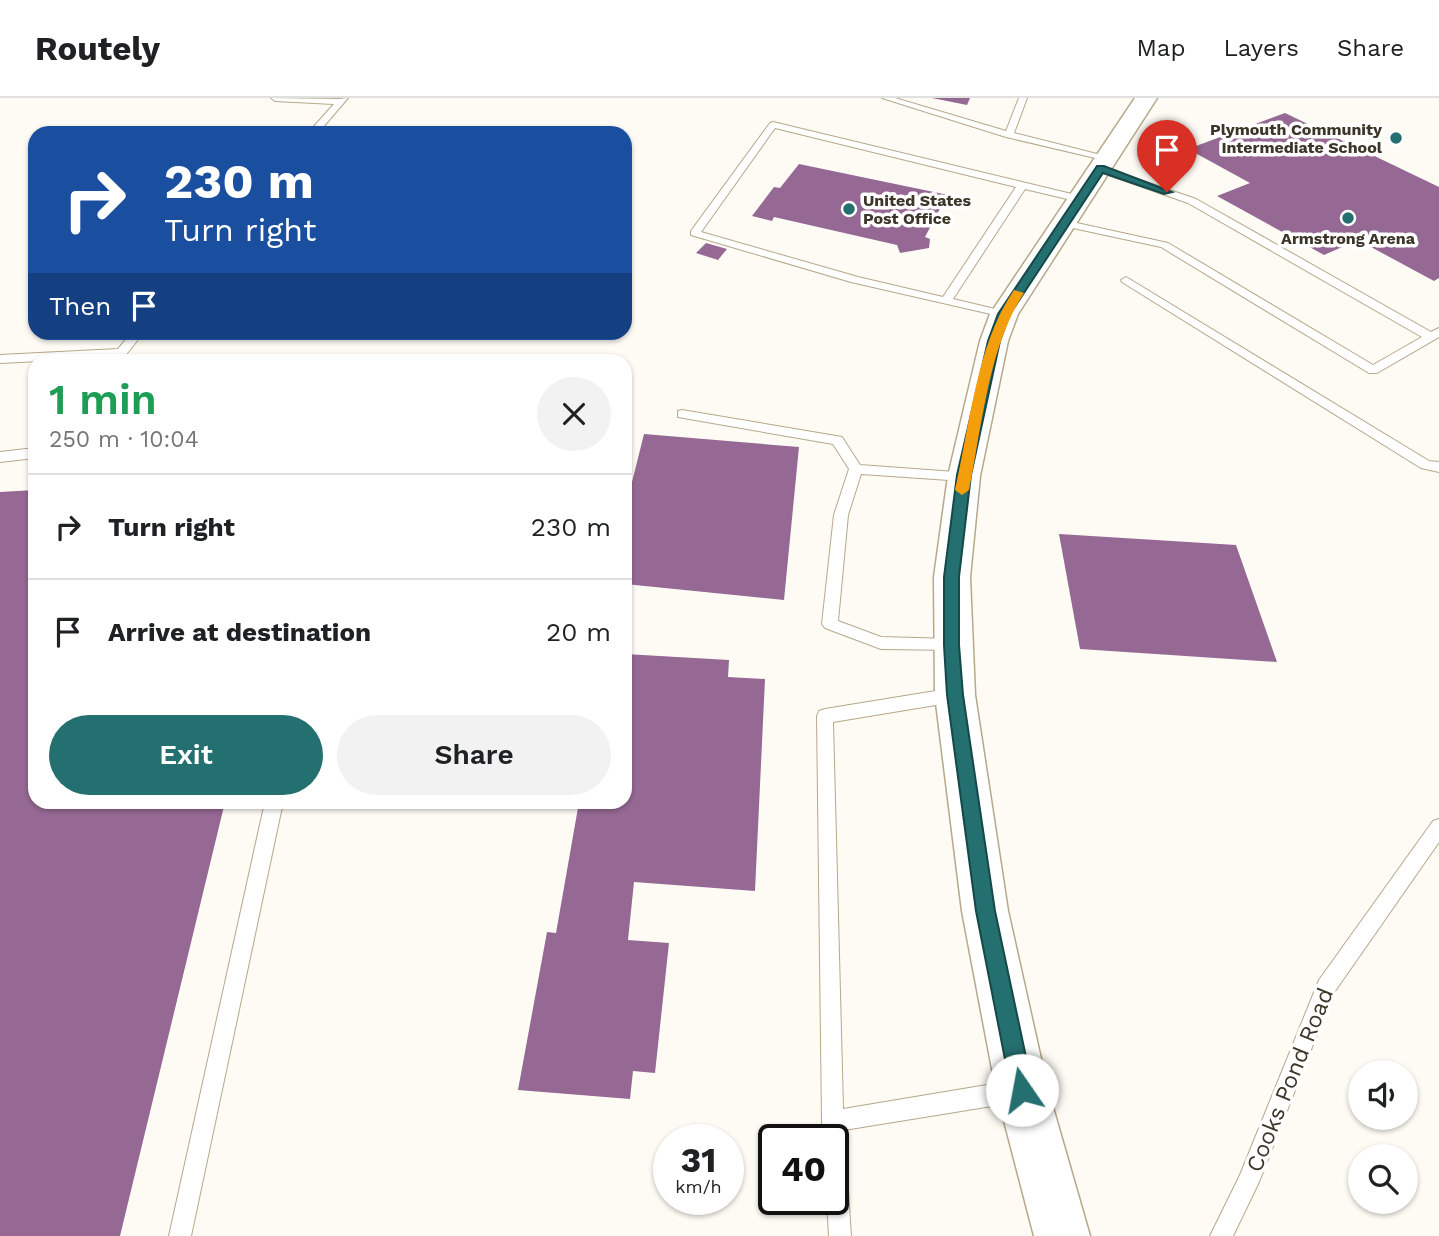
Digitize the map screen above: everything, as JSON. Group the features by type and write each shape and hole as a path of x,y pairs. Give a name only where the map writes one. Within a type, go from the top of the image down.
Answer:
{"street":[{"path":"1062,1236 1022,1090 985,911 955,695 951,645 952,577 964,475 994,341 1004,314 1146,98"}],"lane":[{"path":"275,98 343,100"},
{"path":"886,98 1104,163 1192,201 1435,335"},
{"path":"1009,135 1023,98"},
{"path":"319,126 343,100"},
{"path":"1004,314 855,280 695,233 774,124 1022,185 1071,211 1164,245 1373,370 1435,335"},
{"path":"945,302 1022,185"},
{"path":"1126,280 1426,465 1439,467"},
{"path":"101,354 121,353 132,340"},
{"path":"0,359 28,358"},
{"path":"681,414 837,440 856,469"},
{"path":"0,457 28,454"},
{"path":"856,469 964,475"},
{"path":"856,469 841,515 830,624 881,643 951,645"},
{"path":"840,1236 833,1121 825,716 955,695"},
{"path":"180,1236 272,809"},
{"name":"Cooks Pond Road","path":"1221,1236 1248,1182 1326,987 1439,827"},
{"path":"833,1121 1022,1090"}],"building":[{"path":"932,98 970,98 967,105"},
{"name":"Armstrong Arena","path":"1285,113 1439,187 1439,278 1434,281 1358,240 1324,255 1217,196 1250,183 1188,149"},
{"name":"United States Post Office","path":"799,164 953,196 950,202 944,201 925,237 930,239 929,248 900,253 897,245 774,217 772,221 752,216 774,187 780,188"},
{"path":"706,243 727,249 718,260 696,253"},
{"path":"644,434 799,447 784,600 632,585 632,482"},
{"path":"28,490 28,809 223,809 120,1236 0,1236 0,492"},
{"path":"1059,534 1236,545 1277,662 1080,649"},
{"path":"632,654 729,660 728,677 765,679 755,891 634,882 628,940 669,943 655,1073 633,1071 630,1099 518,1090 547,932 556,933 578,809 632,809"}],"slow traffic":[{"path":"962,490 994,341 1004,314 1018,293"}],"place":[{"name":"Plymouth Community Intermediate School","path":"1396,138"},
{"name":"United States Post Office","path":"849,209"},
{"name":"Armstrong Arena","path":"1348,218"}],"route":[{"path":"1022,1090 985,911 955,695 951,645 952,577 964,475 994,341 1004,314 1100,169 1167,192"}]}
